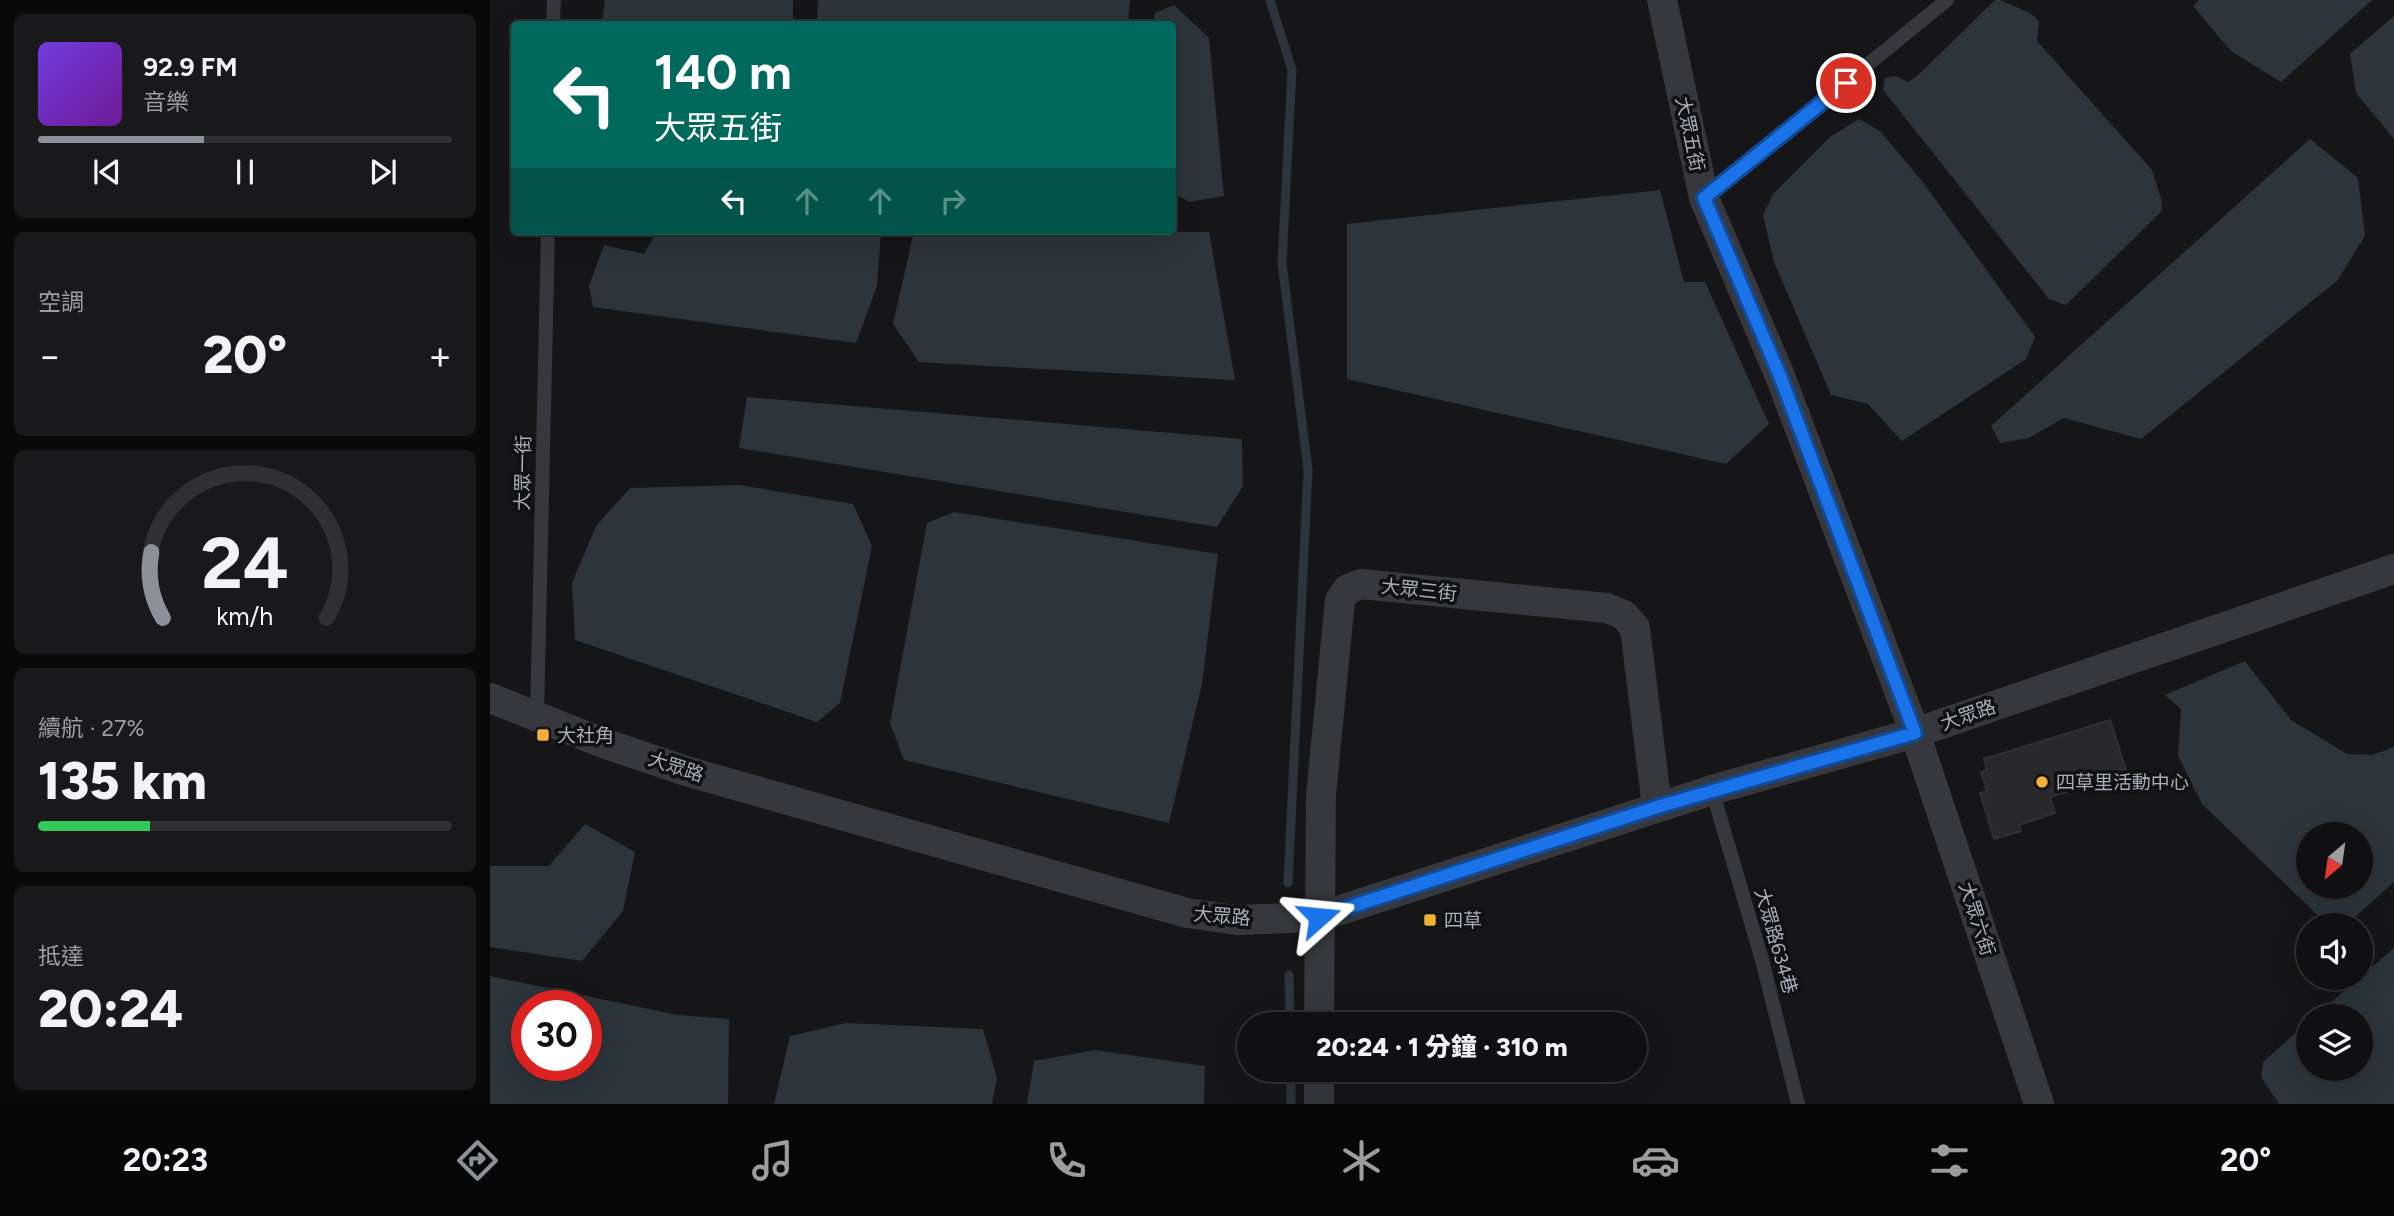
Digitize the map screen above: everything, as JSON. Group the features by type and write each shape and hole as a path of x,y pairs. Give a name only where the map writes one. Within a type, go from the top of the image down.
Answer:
{"street":[{"name":"大眾五街","path":"1662,0 1704,198 1780,376 1915,733"},
{"name":"大眾路","path":"490,698 603,743 686,771 1187,913 1237,920 1319,917 1712,790 1915,733 2394,569"},
{"name":"大眾三街","path":"1319,1012 1321,795 1340,600 1348,589 1361,584 1607,608 1624,615 1635,628 1657,807"},
{"name":"大眾六街","path":"1915,733 2039,1104"},
{"path":"1319,1082 1319,1104"}],"lane":[{"path":"553,21 554,0"},
{"path":"1704,198 1947,0"},
{"name":"大眾一街","path":"537,715 548,235"},
{"name":"大眾路634巷","path":"1712,790 1762,960 1798,1104"}],"shaded area":[{"path":"605,0 793,0 793,21 602,21"},
{"path":"818,0 1130,0 1128,21 817,21"},
{"path":"1995,0 2030,13 2039,21 2037,41 2152,170 2162,202 2161,212 2066,305 2049,299 1883,90 1885,78 1896,76 1908,82 1917,76"},
{"path":"2199,0 2372,0 2281,82 2231,51 2193,6"},
{"path":"1174,5 1209,38 1224,196 1189,202 1176,194 1176,21 1154,21 1155,13"},
{"path":"2394,16 2394,139 2356,93 2350,54"},
{"path":"1859,119 1880,131 1922,181 2035,337 2026,359 1902,441 1868,404 1831,395 1774,262 1763,215 1773,194 1830,137"},
{"path":"2310,139 2358,178 2365,236 2337,281 2141,439 2064,418 2029,438 2000,443 1991,426"},
{"path":"1660,190 1684,282 1705,282 1769,424 1726,464 1347,379 1347,224"},
{"path":"1176,232 1209,232 1235,380 919,362 893,324 913,235 1176,235"},
{"path":"655,235 881,235 877,286 856,343 593,307 589,286 604,245 644,254"},
{"path":"747,397 1242,439 1243,486 1217,527 739,448"},
{"path":"740,485 853,504 872,546 840,703 817,722 575,640 572,583 596,526 630,488"},
{"path":"954,512 1218,554 1202,684 1169,823 904,760 890,723 927,523"},
{"path":"2245,661 2291,720 2347,754 2372,755 2394,747 2394,882 2359,913 2315,913 2302,900 2373,900 2373,822 2296,822 2296,894 2202,804 2178,756 2181,709 2165,695"},
{"path":"585,824 635,852 623,911 582,961 490,947 490,866 549,866"},
{"path":"2394,948 2394,1104 2279,1104 2261,1077 2263,1062 2296,1033 2296,1081 2373,1081 2373,1004 2329,1004 2345,990 2373,990 2373,966"},
{"path":"490,976 557,990 511,990 511,1081 602,1081 602,999 678,1015 729,1019 728,1104 490,1104"},
{"path":"846,1023 983,1029 997,1078 992,1104 774,1104 790,1036"},
{"path":"1095,1050 1205,1066 1204,1104 1027,1104 1034,1061"}],"building":[{"name":"四草里活動中心","path":"2110,720 2127,773 2050,797 2055,813 2019,825 2021,831 1994,839 1980,793 1987,791 1981,772 1987,770 1984,759"}],"waterway":[{"path":"1270,0 1292,70 1282,263 1308,470 1288,883"},
{"path":"1289,975 1290,1012"},
{"path":"1291,1082 1291,1104"}],"place":[{"name":"大社角","path":"543,735"},
{"name":"四草里活動中心","path":"2042,782"},
{"name":"四草","path":"1430,920"}],"route":[{"path":"1319,917 1657,807 1915,733 1780,376 1704,198 1846,83"}]}
